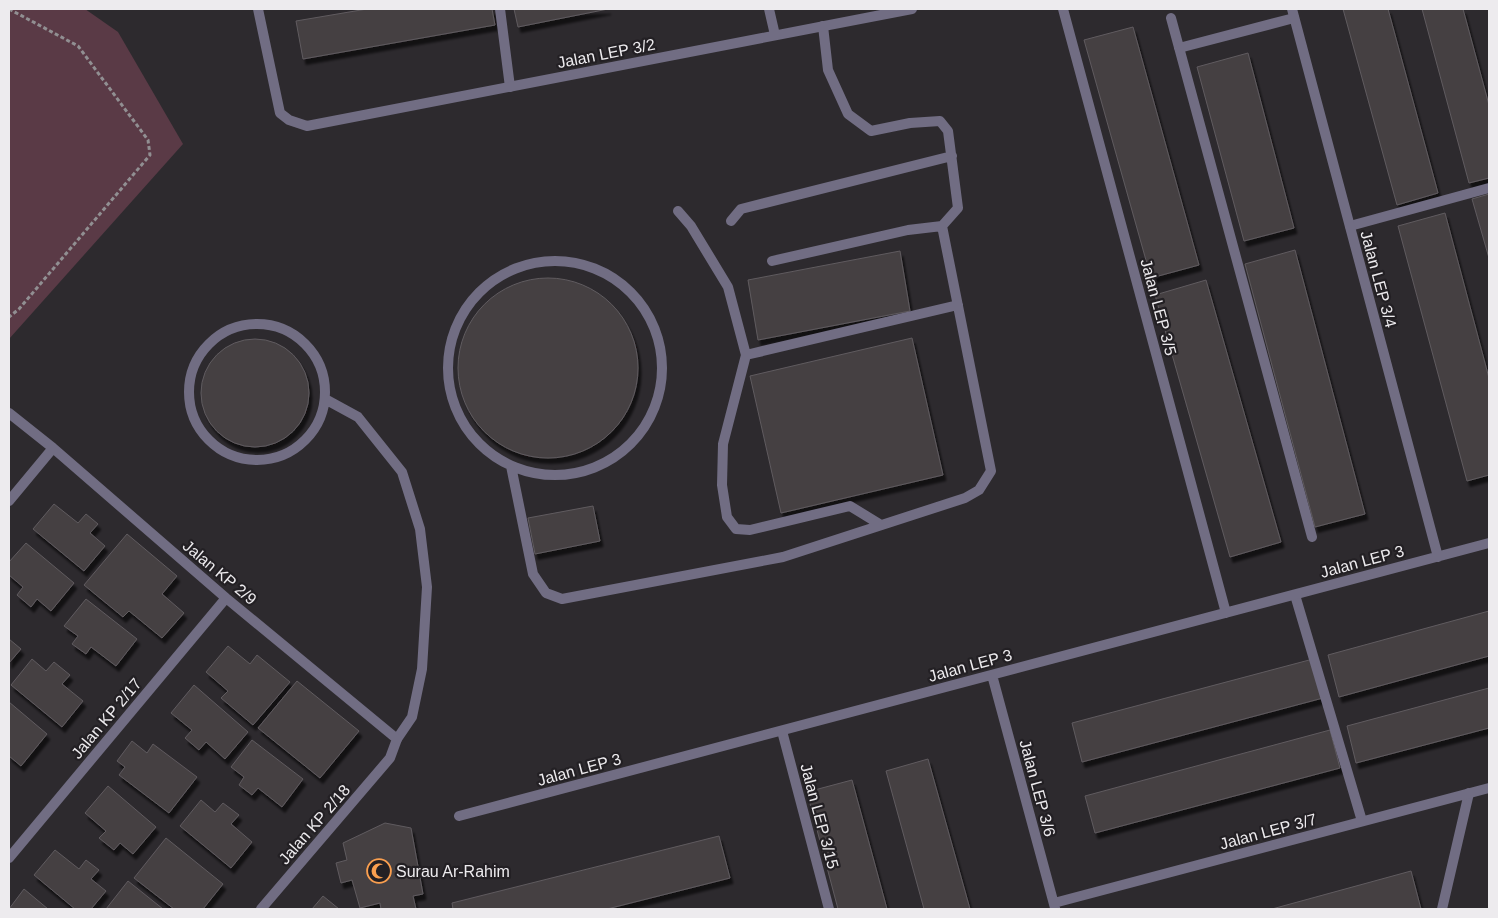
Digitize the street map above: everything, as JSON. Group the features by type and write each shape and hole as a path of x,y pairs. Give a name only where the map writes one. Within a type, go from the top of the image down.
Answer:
{"street":[{"name":"Jalan LEP 3/2","path":"258,9 280,113 289,120 306,126 912,9"},
{"path":"500,9 510,87"},
{"path":"769,9 775,35"},
{"name":"Jalan LEP 3/5","path":"1063,9 1226,613"},
{"path":"1179,48 1293,13"},
{"name":"Jalan LEP 3/4","path":"1293,13 1438,557"},
{"path":"1171,18 1312,537"},
{"path":"772,261 908,230 942,226 958,208 948,131 940,121 910,123 872,131 848,114 828,70 823,26"},
{"path":"731,220 740,209 952,156"},
{"path":"1350,226 1489,188"},
{"path":"678,212 690,226 728,287 746,356 724,444 722,485 727,518 736,530 750,530 850,506 881,526"},
{"path":"511,466 533,473 556,475 579,472 601,465 632,442 651,417 659,395 663,372 661,349 655,327 644,307 628,289 610,276 589,266 566,261 528,265 499,277 481,291 466,309 456,330 449,352 448,375 452,398 461,419 474,438 491,454 511,466 533,574 546,593 562,599 783,557 965,498 979,490 992,471 942,226"},
{"path":"746,356 958,305"},
{"path":"261,324 291,333 309,348 321,368 325,383 325,399 321,415 314,429 304,441 292,450 277,457 262,460 238,457 217,447 196,423 189,393 196,362 205,349 230,330 245,325 261,324"},
{"path":"325,399 358,417 402,472 420,529 427,586 422,669 412,716 397,739"},
{"name":"Jalan KP 2/9","path":"9,413 53,448 226,598 397,739"},
{"path":"9,501 53,448"},
{"name":"Jalan LEP 3","path":"459,816 1489,543"},
{"path":"1295,595 1362,822"},
{"name":"Jalan KP 2/17","path":"9,858 226,598"},
{"name":"Jalan LEP 3/6","path":"992,675 1054,906"},
{"name":"Jalan LEP 3/15","path":"782,730 829,909"},
{"name":"Jalan KP 2/18","path":"261,909 390,758 397,739"},
{"name":"Jalan LEP 3/7","path":"1054,906 1489,788"},
{"path":"1442,909 1468,793"}],"path":[{"path":"9,10 78,46 148,140 150,155 19,309 9,318"}],"shaded area":[{"path":"9,9 85,9 118,32 183,144 9,339"}],"building":[{"path":"367,9 492,9 495,25 303,59 296,21"},
{"path":"514,9 608,9 518,27"},
{"path":"1343,9 1388,9 1438,193 1397,205"},
{"path":"1422,9 1463,9 1489,105 1489,178 1469,183"},
{"path":"1133,27 1199,265 1151,278 1084,40"},
{"path":"1248,53 1294,228 1244,241 1197,67"},
{"path":"1489,194 1489,258 1472,199"},
{"path":"1445,213 1489,378 1489,475 1467,481 1398,226"},
{"path":"1295,250 1365,514 1315,527 1245,264"},
{"path":"900,251 910,311 758,340 748,280"},
{"path":"539,278 557,278 591,288 612,304 628,325 636,350 638,368 636,386 628,411 612,432 591,448 583,451 557,458 539,458 505,448 478,425 468,411 462,394 458,377 458,359 468,325 491,298 505,288 522,282"},
{"path":"1206,280 1281,542 1230,557 1155,295"},
{"path":"912,338 943,475 781,513 750,376"},
{"path":"255,339 276,343 293,355 305,372 309,393 305,414 293,431 276,443 255,447 234,443 217,431 205,414 201,393 205,372 217,355 234,343"},
{"path":"54,504 78,523 86,514 98,524 90,533 105,546 84,571 33,529"},
{"path":"593,506 600,541 535,554 528,518"},
{"path":"127,534 177,576 162,594 184,613 162,638 129,611 123,617 84,585"},
{"path":"26,543 74,583 51,611 37,599 31,607 17,595 23,587 9,575 9,562"},
{"path":"86,599 137,639 116,666 91,647 86,654 72,644 78,636 64,626"},
{"path":"1489,611 1489,656 1339,697 1328,655"},
{"path":"9,639 21,649 9,663"},
{"path":"228,646 250,664 257,655 290,682 253,725 221,698 228,691 206,672"},
{"path":"32,659 46,671 54,662 70,675 62,684 83,701 62,727 11,685"},
{"path":"1313,659 1323,698 1082,762 1072,723"},
{"path":"297,681 359,731 320,778 258,728"},
{"path":"194,685 248,732 225,759 206,742 199,750 185,738 192,730 171,713"},
{"path":"1489,688 1489,728 1356,763 1347,726"},
{"path":"9,702 47,734 21,766 9,756"},
{"path":"1330,730 1340,768 1095,833 1085,796"},
{"path":"252,740 303,779 282,807 258,788 252,795 239,785 244,777 231,767"},
{"path":"132,741 147,753 153,744 197,777 169,813 119,775 125,767 117,761"},
{"path":"928,759 970,909 924,909 886,771"},
{"path":"852,780 887,909 838,909 807,792"},
{"path":"108,786 156,827 133,854 120,843 114,850 99,838 106,831 85,813"},
{"path":"201,800 215,812 223,803 239,815 231,824 252,842 231,868 180,826"},
{"name":"Surau Ar-Rahim","path":"385,823 411,828 423,894 413,896 416,909 381,909 380,903 360,908 352,880 341,883 336,863 347,860 343,843"},
{"path":"719,836 730,878 607,909 453,909 452,903"},
{"path":"166,838 223,884 203,909 174,909 134,878"},
{"path":"55,850 79,869 86,860 99,870 91,879 106,891 91,909 75,909 34,875"},
{"path":"1411,871 1421,909 1272,909"},
{"path":"128,881 163,909 106,909"},
{"path":"24,889 48,909 9,909"},
{"path":"323,896 339,909 312,909"}],"place":[{"name":"Surau Ar-Rahim","path":"379,871"}]}
